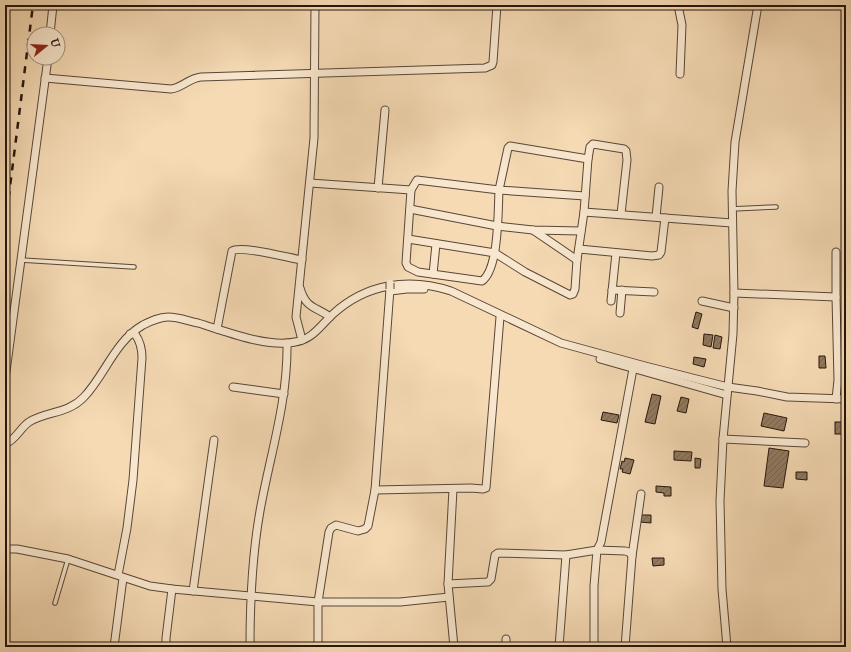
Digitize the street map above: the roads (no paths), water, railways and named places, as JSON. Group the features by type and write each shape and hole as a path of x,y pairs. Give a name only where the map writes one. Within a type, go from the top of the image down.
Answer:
{"street":[{"path":"51,26 53,5"},
{"path":"302,340 296,322 314,138 315,5"},
{"path":"46,78 171,89 177,88 197,77 485,68 489,67 493,62 497,5"},
{"path":"678,5 682,25 680,74"},
{"path":"727,647 720,562 720,501 722,439 733,334 734,292 732,209 735,142 758,5"},
{"path":"5,379 47,66"},
{"path":"378,188 385,110"},
{"path":"408,239 494,253 525,272 570,295 573,294 575,289 577,260 584,212 588,159 590,147 593,144 624,149 626,151 627,160 621,214"},
{"path":"585,196 499,190 420,180 415,183 411,190 406,263 408,267 418,272 482,281 488,274 494,253 499,190 508,148 510,146 588,159"},
{"path":"310,183 411,190"},
{"path":"656,217 659,187"},
{"path":"410,209 497,226 533,230 581,231"},
{"path":"584,212 732,223"},
{"path":"579,249 652,256 659,255 661,252 665,218"},
{"path":"533,230 577,260"},
{"path":"433,274 436,244"},
{"path":"217,329 232,251 234,249 258,251 302,260"},
{"path":"836,252 838,380 836,399"},
{"path":"611,301 616,253"},
{"path":"300,284 302,295 307,303 330,317"},
{"path":"5,444 12,440 31,421 64,410 78,402 91,389 110,359 152,321 168,317 177,317 268,343 287,343 302,340 315,333 330,317 350,300 390,287 414,284 436,286 464,296 561,343 728,391"},
{"path":"390,287 420,288 443,292 579,352 633,369 728,391 757,391 787,397 846,399"},
{"path":"318,647 318,602 329,532 331,528 336,525 358,531 365,529 368,526 375,490 390,287"},
{"path":"612,290 654,292"},
{"path":"620,314 622,290"},
{"path":"734,292 836,297"},
{"path":"702,301 734,308"},
{"path":"375,490 486,488 500,317"},
{"path":"114,647 120,577 133,480 142,358 142,351 135,336"},
{"path":"250,647 250,595 254,554 268,471 282,407 287,368 287,343"},
{"path":"594,647 594,586 597,550 600,542 633,369"},
{"path":"233,387 284,394"},
{"path":"722,439 805,443"},
{"path":"193,591 214,440"},
{"path":"453,489 448,584 454,647"},
{"path":"625,647 632,556 641,494"},
{"path":"5,549 17,549 68,560 150,586 172,589 318,602 400,602 449,597"},
{"path":"448,584 488,582 491,579 495,555 498,553 566,555 597,550 625,550 632,556"},
{"path":"559,647 566,555"},
{"path":"166,647 172,589"}],"lane":[{"path":"732,209 776,207"},
{"path":"21,260 134,266"},
{"path":"55,603 68,560"}],"railway":[{"path":"5,226 33,5"}]}
